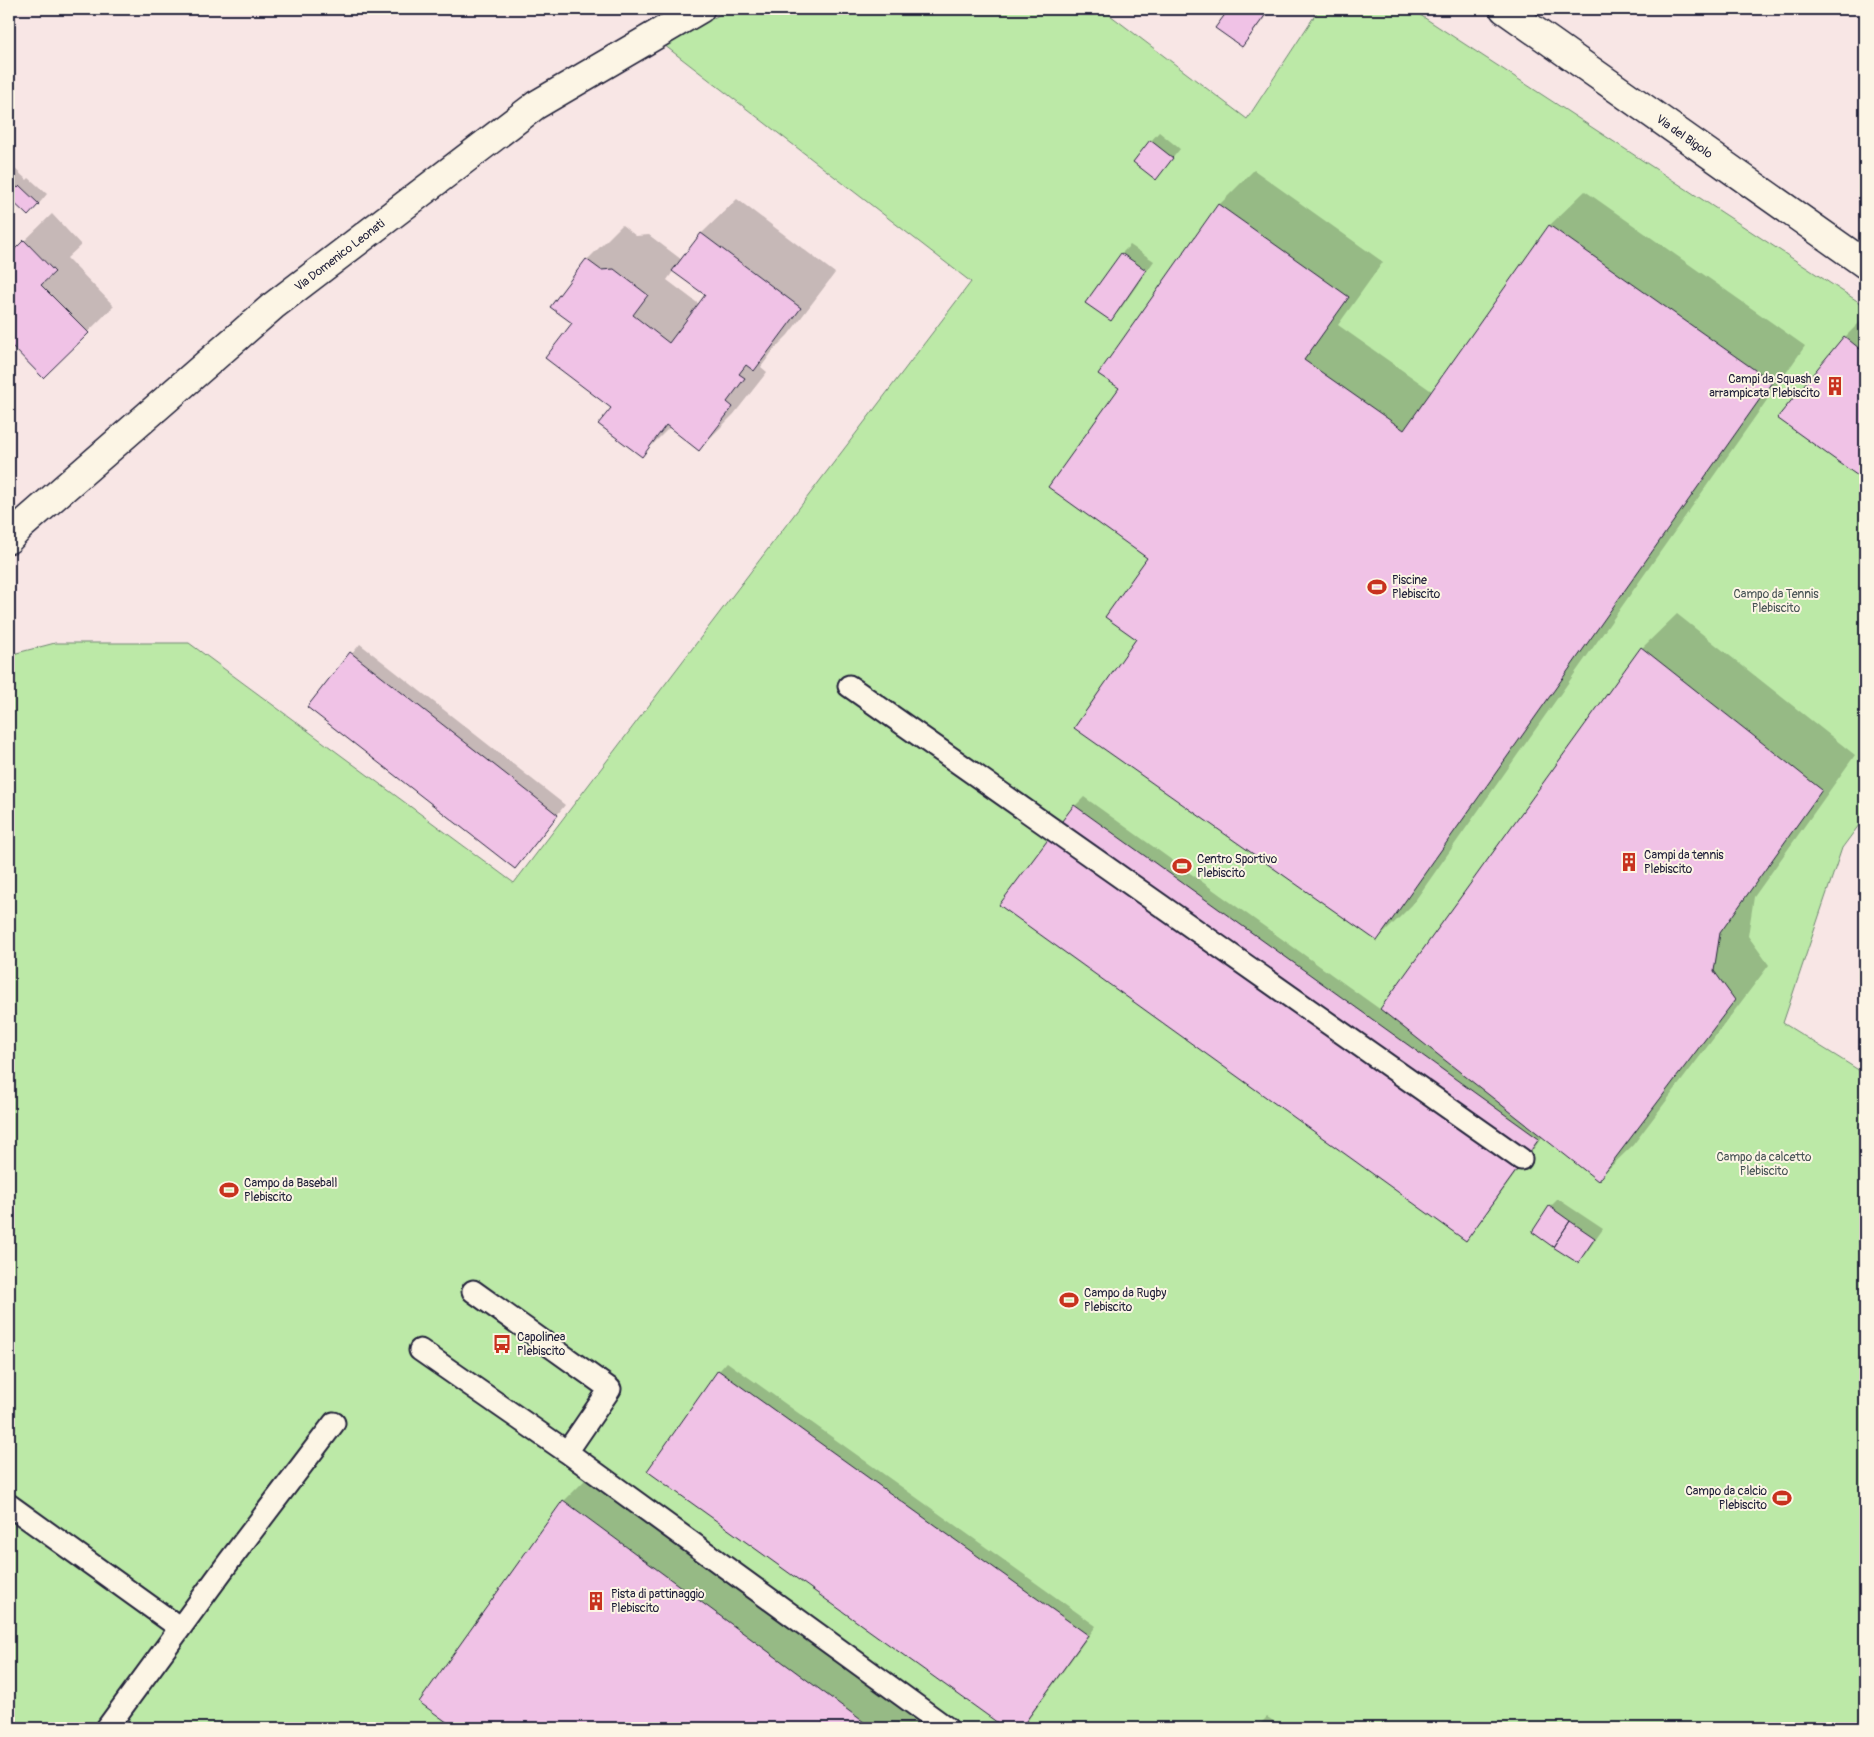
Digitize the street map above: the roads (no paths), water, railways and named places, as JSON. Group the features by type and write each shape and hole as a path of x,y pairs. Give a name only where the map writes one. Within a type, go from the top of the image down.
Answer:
{"street":[{"name":"Via Domenico Leonati","path":"9,539 20,527 273,306 536,106 700,9"},
{"name":"Via del Bigolo","path":"1504,9 1865,264"}],"lane":[{"path":"849,686 1521,1159"},
{"path":"473,1291 610,1389 567,1452"},
{"path":"420,1350 567,1452 947,1728"},
{"path":"107,1728 334,1423"},
{"path":"9,1505 180,1628"}],"place":[{"name":"Campi da Squash e arrampicata Plebiscito","path":"1835,386"},
{"name":"Piscine Plebiscito","path":"1377,587"},
{"name":"Campi da tennis Plebiscito","path":"1629,862"},
{"name":"Centro Sportivo Plebiscito","path":"1182,866"},
{"name":"Campo da Baseball Plebiscito","path":"229,1190"},
{"name":"Campo da Rugby Plebiscito","path":"1069,1300"},
{"name":"Capolinea Plebiscito","path":"502,1344"},
{"name":"Campo da calcio Plebiscito","path":"1782,1498"},
{"name":"Pista di pattinaggio Plebiscito","path":"596,1601"}],"park label":[{"name":"Campo da Tennis Plebiscito","path":"1776,601"},
{"name":"Campo da calcetto Plebiscito","path":"1764,1164"}]}
